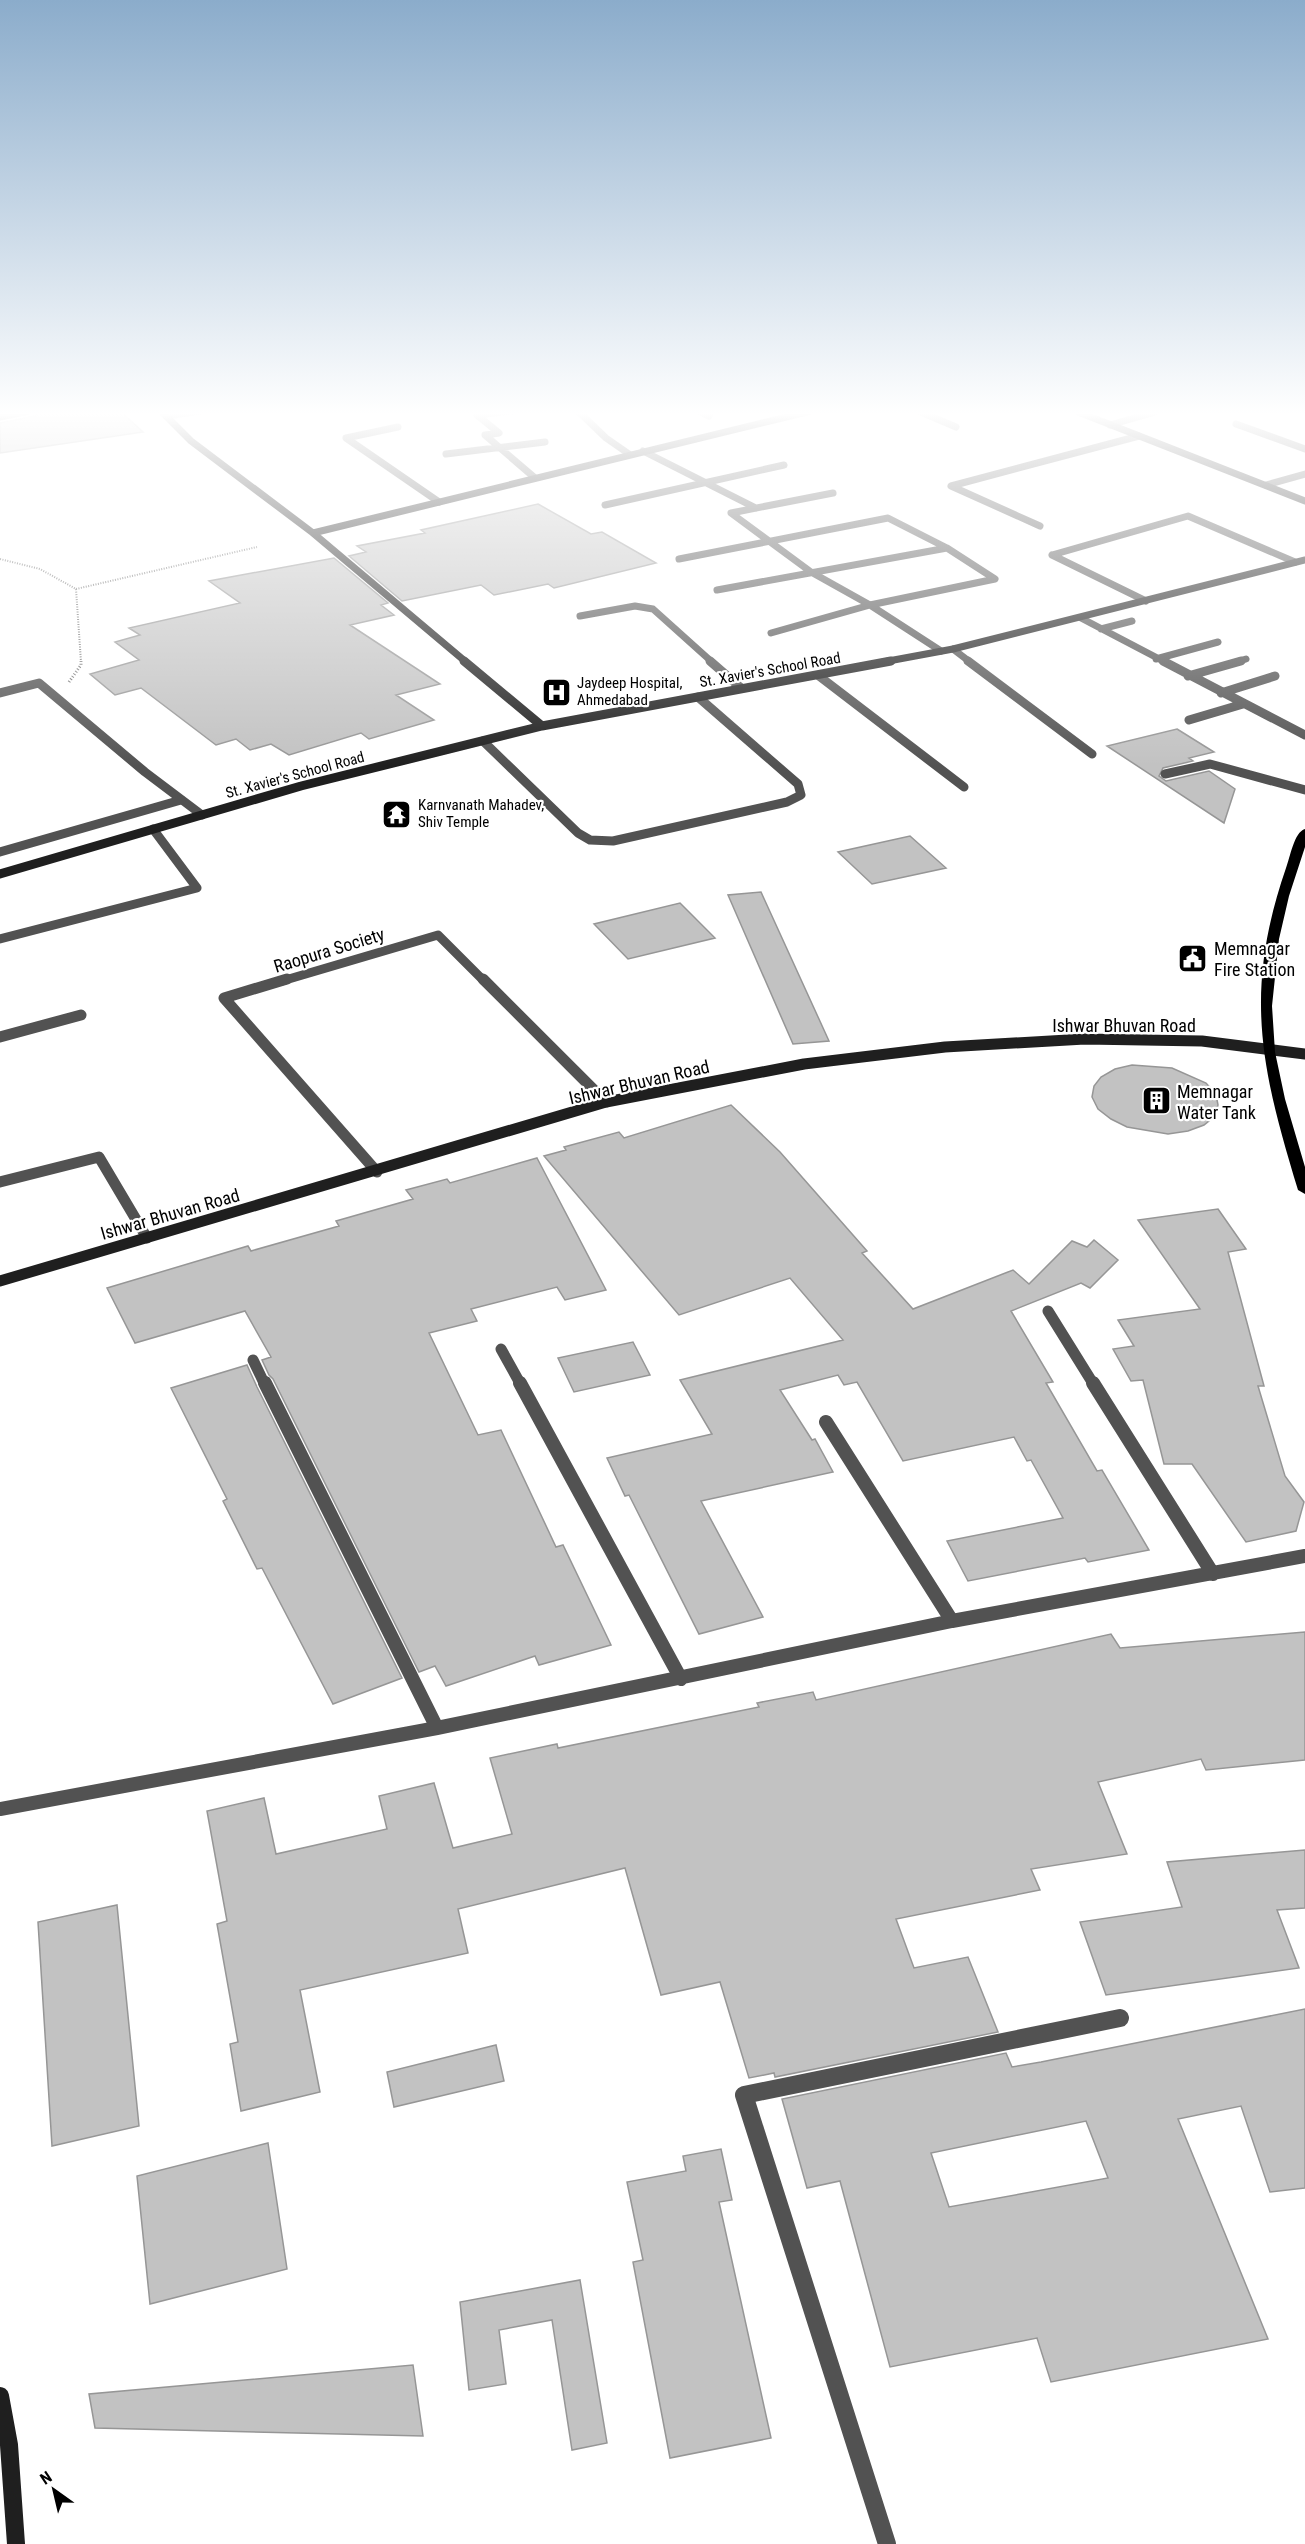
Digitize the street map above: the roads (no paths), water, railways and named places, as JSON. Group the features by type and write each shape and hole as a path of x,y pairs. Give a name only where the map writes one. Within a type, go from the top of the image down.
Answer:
{"main road":[{"path":"1305,832 1290,873 1271,943 1265,1008 1278,1094 1305,1190"}],"street":[{"path":"307,529 543,726"},
{"path":"313,533 330,529"},
{"path":"754,529 811,572 870,605 941,651"},
{"path":"679,560 837,529"},
{"path":"771,633 870,605 995,579 947,548 909,529"},
{"path":"1144,529 1052,555 1146,601"},
{"path":"1220,529 1302,561"},
{"path":"717,590 947,548"},
{"name":"St. Xavier's School Road","path":"0,874 301,786 543,726 741,688 819,676 953,649 1302,561"},
{"path":"580,616 635,606 653,609 741,688"},
{"path":"1081,618 1188,676 1305,735"},
{"path":"1101,629 1132,621"},
{"path":"1156,659 1218,642"},
{"path":"953,649 1092,754"},
{"path":"1188,676 1246,659"},
{"path":"819,676 964,788"},
{"path":"1221,693 1275,676"},
{"path":"0,693 39,683 202,815"},
{"path":"483,741 578,833 590,840 613,841 787,802 801,795 798,784 698,697"},
{"path":"1189,720 1243,704"},
{"path":"1165,774 1210,764 1305,790"},
{"path":"0,852 182,800"},
{"path":"0,939 197,888 153,829"},
{"name":"Raopura Society","path":"377,1172 224,998 438,934 606,1102"},
{"path":"0,1037 81,1015"},
{"name":"Ishwar Bhuvan Road","path":"0,1281 377,1172 606,1102 804,1064 945,1047 1085,1039 1202,1041 1305,1054"},
{"path":"0,1182 99,1157 147,1238"},
{"path":"1048,1311 1213,1574"},
{"path":"501,1349 681,1679"},
{"path":"253,1360 437,1728"},
{"path":"826,1422 952,1621"},
{"path":"0,1809 437,1728 952,1621 1305,1556"},
{"path":"887,2544 744,2095 1120,2018"},
{"path":"0,2396 9,2445 16,2544"}],"place":[{"name":"Jaydeep Hospital, Ahmedabad","path":"556,692"},
{"name":"Karnvanath Mahadev, Shiv Temple","path":"397,814"},
{"name":"Memnagar Fire Station","path":"1193,958"},
{"name":"Memnagar Water Tank","path":"1156,1101"}]}
